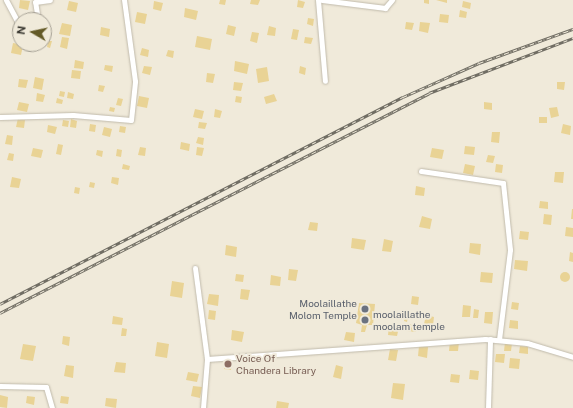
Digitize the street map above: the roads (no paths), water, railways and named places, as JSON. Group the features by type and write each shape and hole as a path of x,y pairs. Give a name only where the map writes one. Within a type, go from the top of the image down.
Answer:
{"street":[{"path":"6,0 12,12"},
{"path":"37,12 35,2 50,0"},
{"path":"0,117 73,115 131,120 136,81 124,0"},
{"path":"318,0 325,81"},
{"path":"322,0 384,8 392,0"},
{"path":"421,171 503,182 510,250 500,339"},
{"path":"195,268 206,360 203,408"},
{"path":"488,408 490,339"},
{"path":"206,360 368,348 395,343 490,339 500,339 573,357"},
{"path":"0,386 46,387 52,408"}],"railway":[{"path":"0,304 403,97 479,63 573,29"},
{"path":"0,313 429,93 573,38"}],"place":[{"name":"Moolaillathe Molom Temple","path":"365,309"},
{"name":"moolaillathe moolam temple","path":"365,320"},
{"name":"Voice Of Chandera Library","path":"228,364"}]}
